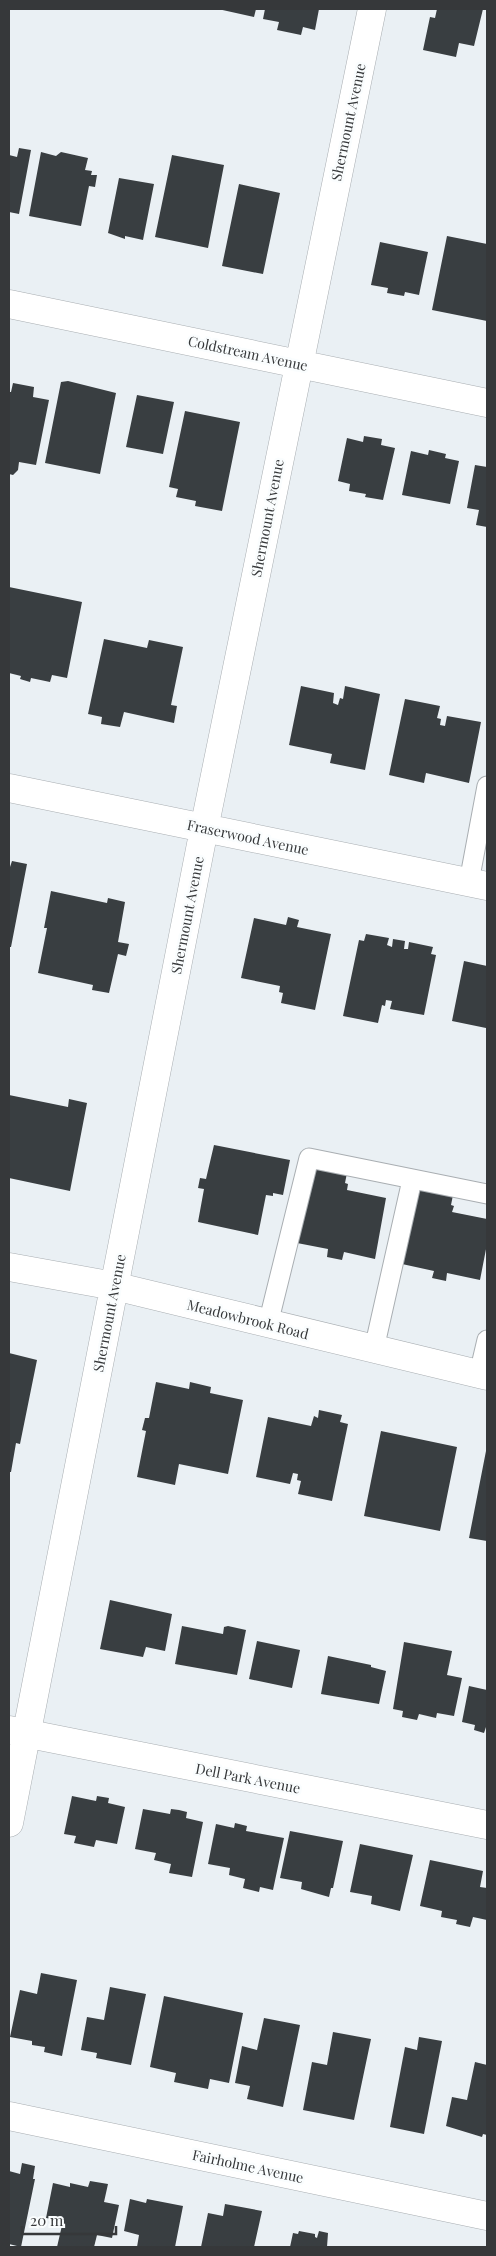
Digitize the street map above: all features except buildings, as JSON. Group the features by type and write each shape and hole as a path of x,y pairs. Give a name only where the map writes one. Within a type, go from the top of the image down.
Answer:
{"street":[{"name":"Shermount Avenue","path":"9,1823 18,1732 114,1286 204,829 372,9"},
{"name":"Coldstream Avenue","path":"9,304 487,403"},
{"name":"Fraserwood Avenue","path":"9,788 478,884"},
{"name":"Meadowbrook Road","path":"9,1266 114,1286 483,1375"},
{"name":"Dell Park Avenue","path":"18,1732 487,1825"},
{"name":"Fairholme Avenue","path":"9,2116 487,2216"}],"lane":[{"path":"478,884 487,786"},
{"path":"268,1324 309,1158 487,1194"},
{"path":"374,1349 412,1180"},
{"path":"483,1375 487,1340"}]}
